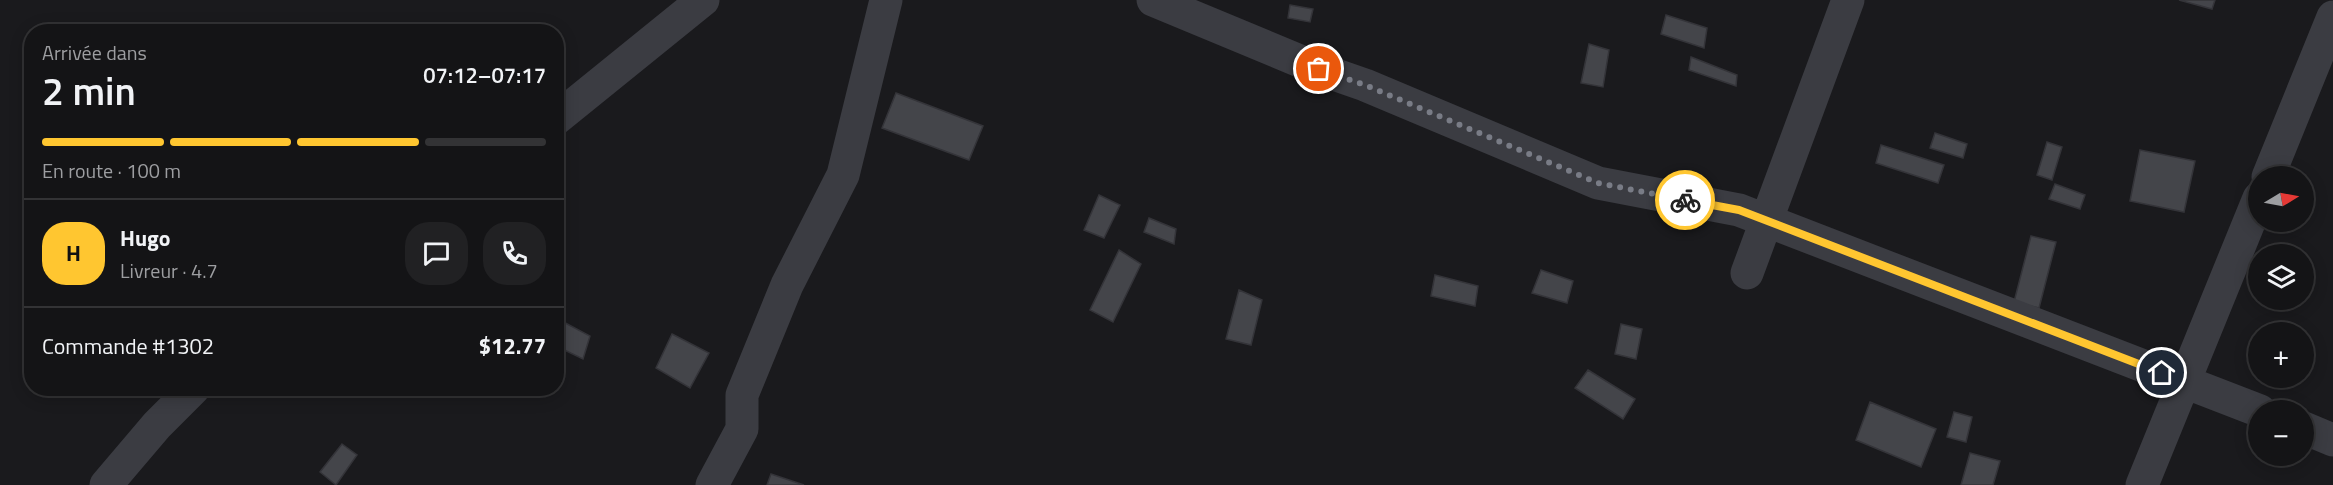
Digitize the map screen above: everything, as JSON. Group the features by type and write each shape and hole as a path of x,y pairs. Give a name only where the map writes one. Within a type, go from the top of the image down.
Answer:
{"street":[{"path":"564,113 704,0"},
{"path":"712,485 742,429 742,395 787,285 843,176 886,0"},
{"path":"1153,0 1319,69 1373,88 1598,183 1739,210 2248,406"},
{"path":"1747,273 1848,0"},
{"path":"2272,166 2333,17"},
{"path":"2142,485 2248,225"},
{"path":"106,485 157,425 186,396"},
{"path":"2314,432 2333,440"}],"building":[{"path":"2179,0 2215,0 2212,9"},
{"path":"1290,5 1313,9 1310,22 1288,18"},
{"path":"1666,15 1707,28 1704,48 1661,34"},
{"path":"1589,44 1609,50 1603,87 1581,83"},
{"path":"1691,57 1737,75 1736,86 1689,70"},
{"path":"896,93 983,126 969,160 882,128"},
{"path":"1935,133 1967,144 1963,158 1930,148"},
{"path":"2047,142 2062,147 2052,180 2037,175"},
{"path":"1881,145 1944,165 1938,183 1876,163"},
{"path":"2140,150 2195,161 2184,212 2130,201"},
{"path":"2055,184 2085,195 2080,209 2049,199"},
{"path":"1099,195 1120,205 1104,238 1084,230"},
{"path":"1149,218 1176,229 1174,244 1144,232"},
{"path":"2031,236 2056,242 2039,308 2014,302"},
{"path":"1119,250 1141,264 1113,322 1090,310"},
{"path":"1541,270 1573,281 1567,303 1532,293"},
{"path":"1435,275 1478,286 1475,306 1431,296"},
{"path":"1239,290 1262,300 1251,345 1226,339"},
{"path":"564,322 590,336 583,359 564,350"},
{"path":"1621,324 1642,329 1636,359 1615,354"},
{"path":"672,334 709,353 690,388 656,368"},
{"path":"1588,370 1635,399 1623,419 1575,388"},
{"path":"1870,402 1936,429 1921,467 1856,440"},
{"path":"1954,412 1972,417 1966,442 1947,437"},
{"path":"342,444 357,455 336,485 320,472"},
{"path":"1970,453 2000,461 1993,485 1961,485"},
{"path":"771,474 804,485 767,485"}],"way so far":[{"path":"1319,69 1365,85 1598,183 1685,200"}],"route":[{"path":"1685,200 1739,210 2162,373"}]}
